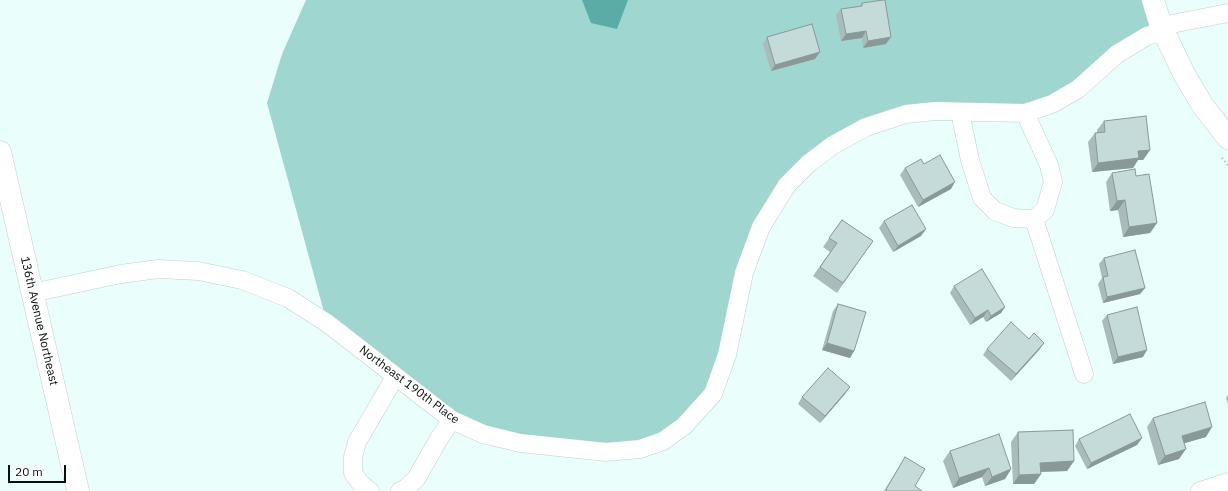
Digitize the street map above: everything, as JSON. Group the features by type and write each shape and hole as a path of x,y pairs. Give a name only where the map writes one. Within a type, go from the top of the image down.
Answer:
{"street":[{"path":"1153,0 1162,29 1184,74 1203,106 1228,138"},
{"name":"Northeast 190th Place","path":"32,293 121,274 158,269 198,271 242,280 288,298 328,323 395,377 452,420 483,434 520,443 606,452 640,449 663,441 684,426 713,394 727,355 744,273 761,227 787,186 808,164 833,145 866,127 906,114 935,111 1025,113 1052,104 1078,89 1117,54 1147,36 1162,29 1228,13"},
{"path":"960,112 970,160 982,198 995,211 1013,218 1034,219 1045,210 1053,182 1049,165 1025,113"},
{"name":"136th Avenue Northeast","path":"0,152 78,491"},
{"path":"1034,219 1084,374"},
{"path":"370,491 361,484 353,473 352,457 357,442 395,377"},
{"path":"400,491 405,489 416,479 440,437 452,420"},
{"path":"1200,491 1228,482"}],"shaded area":[{"path":"306,0 1153,0 1161,26 1052,104 935,111 833,145 761,227 713,394 640,449 483,434 327,323 267,103 282,54"},
{"path":"582,0 628,0 617,29 591,23"}],"building":[{"path":"885,0 891,37 868,41 866,31 846,34 841,9 862,6 862,3"},
{"path":"812,24 820,52 775,65 767,37"},
{"path":"1146,116 1150,150 1138,151 1139,158 1098,163 1095,133 1105,132 1104,121"},
{"path":"940,155 955,182 923,200 905,168 921,159 924,164"},
{"path":"1135,169 1136,176 1149,174 1157,223 1129,227 1125,200 1117,201 1112,173"},
{"path":"912,205 926,229 898,246 884,221"},
{"path":"842,220 873,241 843,283 820,267 837,243 829,238"},
{"path":"1135,250 1145,288 1107,297 1103,277 1108,276 1104,258"},
{"path":"982,269 1005,307 991,316 988,310 975,318 954,286"},
{"path":"838,304 866,312 854,351 827,343"},
{"path":"1137,307 1147,350 1118,357 1107,315"},
{"path":"1011,322 1029,339 1034,333 1044,343 1016,374 987,349"},
{"path":"828,368 850,387 825,416 802,397"},
{"path":"1205,402 1212,427 1182,436 1186,449 1165,456 1153,418"},
{"path":"1130,414 1142,438 1091,463 1079,439"},
{"path":"1073,430 1074,461 1040,463 1041,474 1019,475 1018,432"},
{"path":"999,434 1011,469 992,477 989,468 959,478 950,451"},
{"path":"905,457 925,469 915,486 922,491 885,491"}]}
